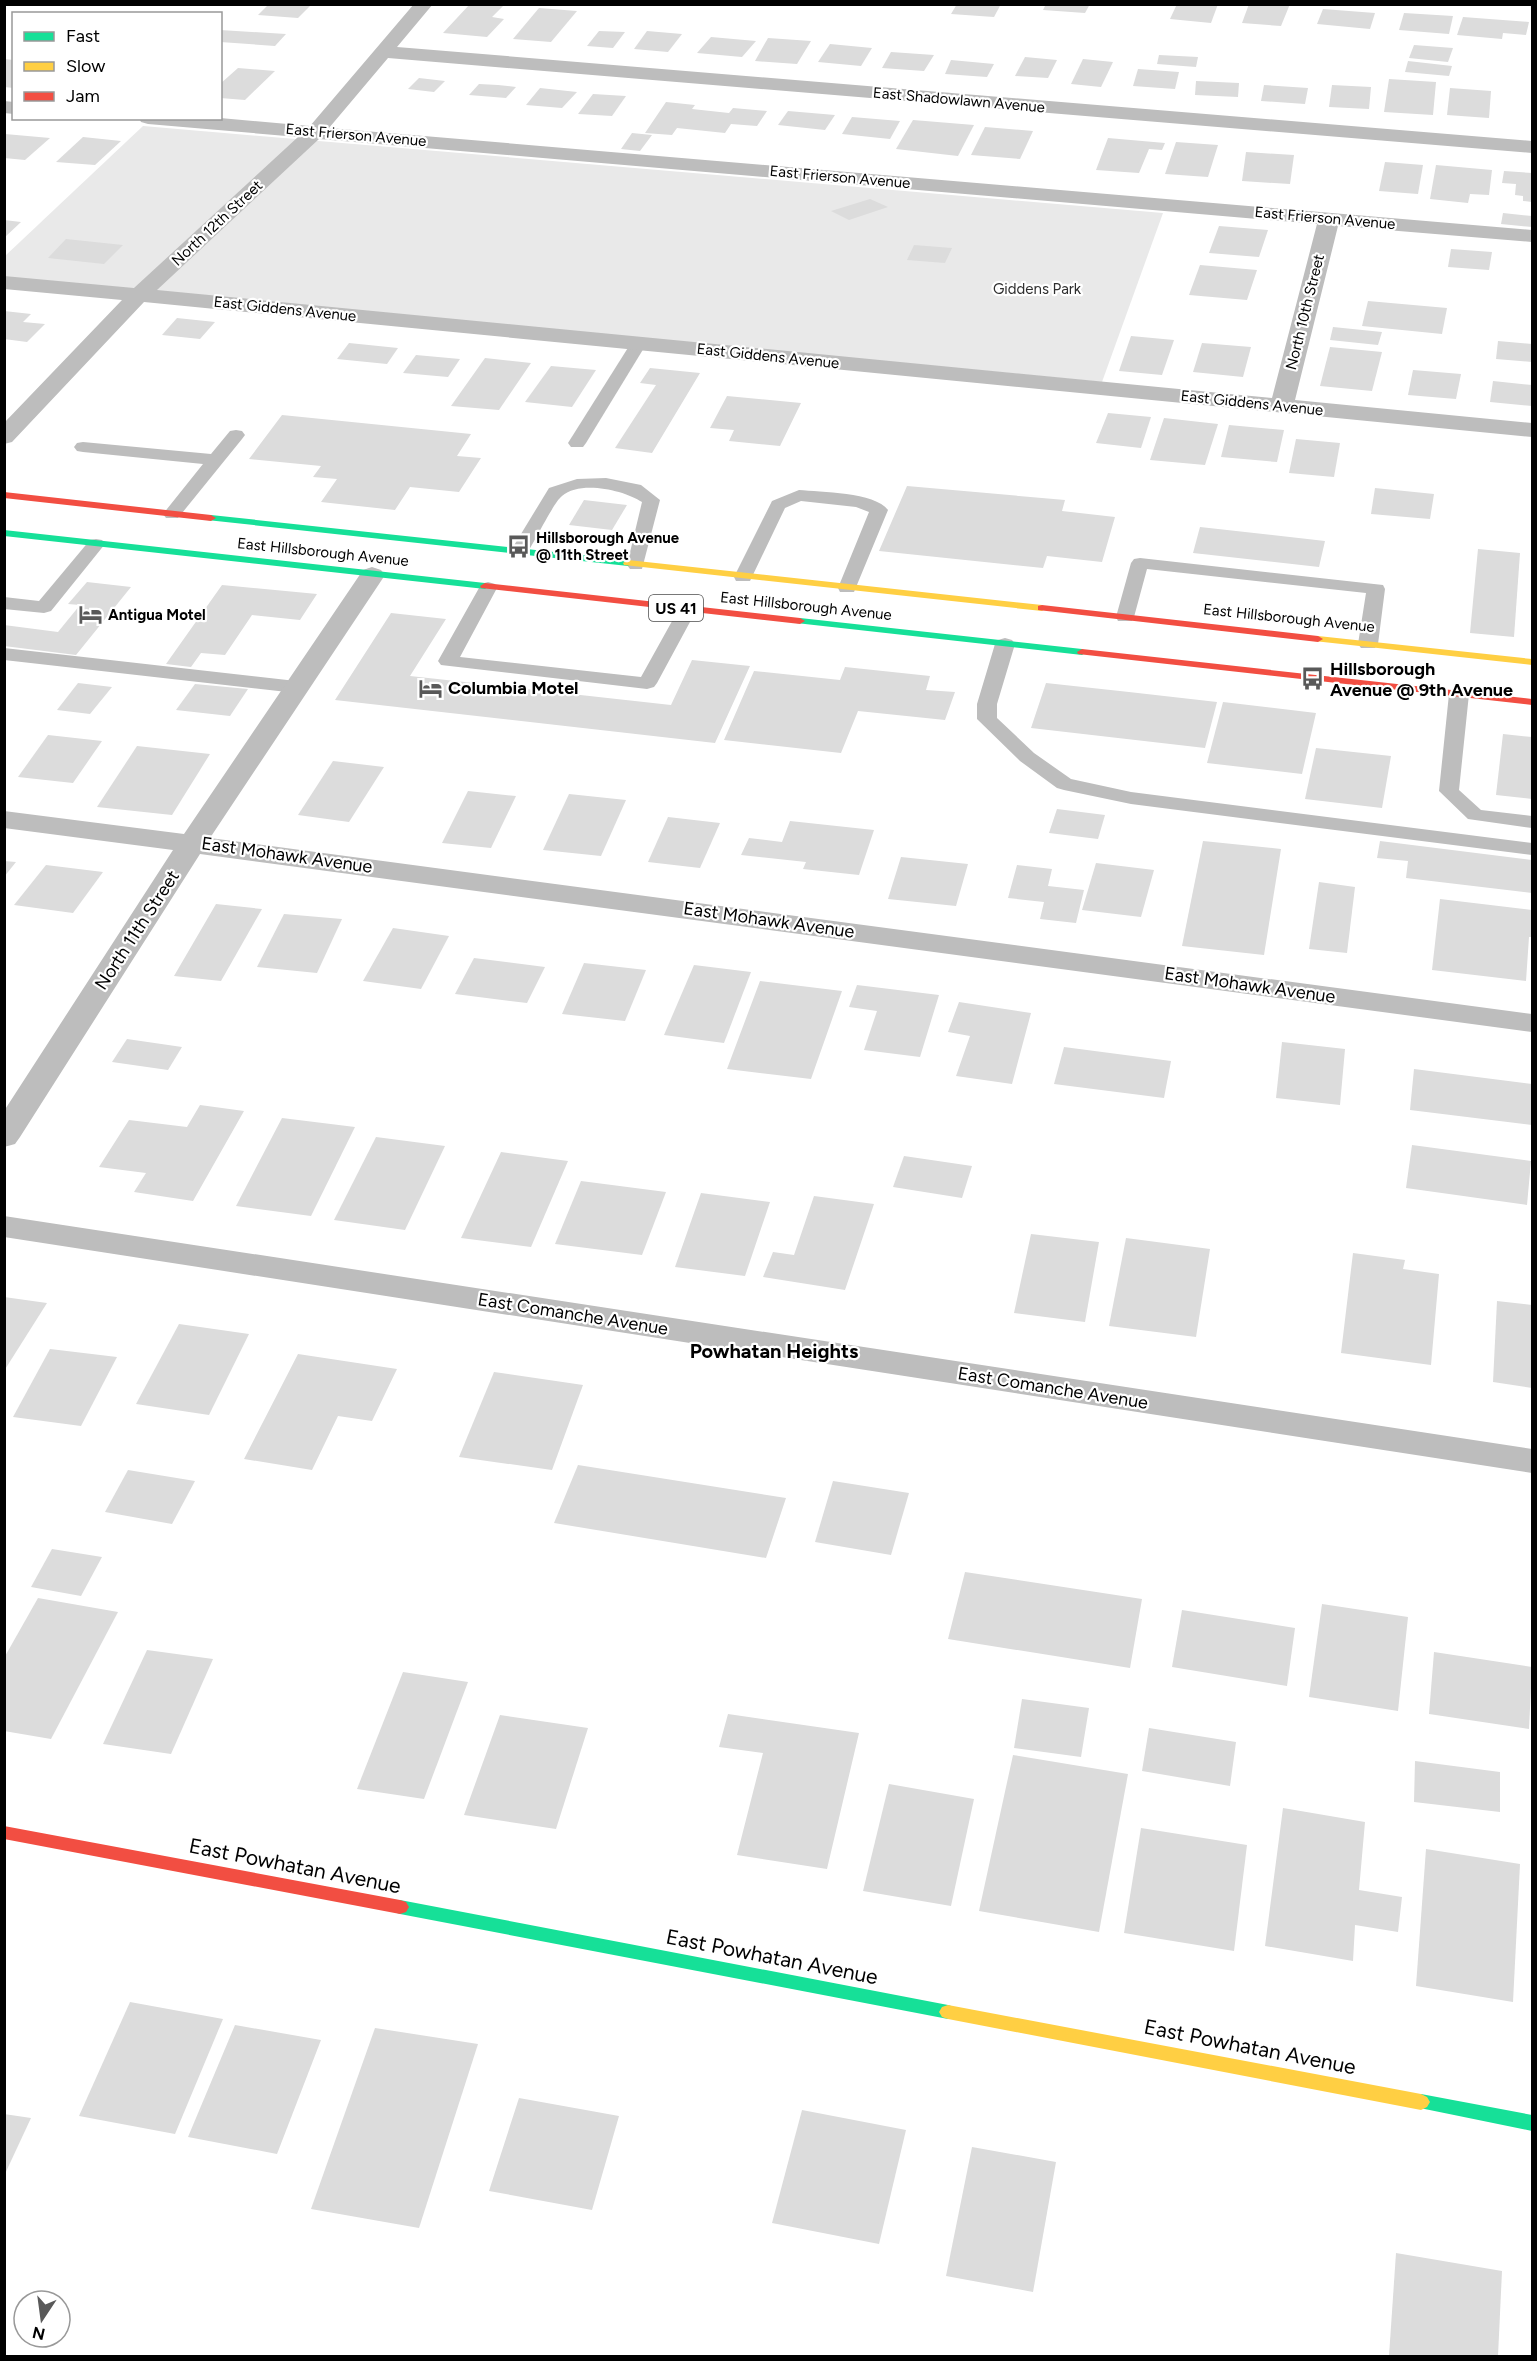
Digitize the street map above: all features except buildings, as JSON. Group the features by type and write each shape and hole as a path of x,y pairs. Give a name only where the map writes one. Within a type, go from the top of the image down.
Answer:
{"main road":[{"name":"East Hillsborough Avenue","path":"4,495 1533,662"},
{"name":"East Hillsborough Avenue","path":"4,533 96,544 383,568 488,588 1533,702"},
{"path":"420,555 472,547"},
{"path":"811,623 864,615"},
{"path":"1109,629 1125,617"},
{"name":"East Powhatan Avenue","path":"4,1832 1533,2123"}],"street":[{"name":"North 12th Street","path":"4,437 139,295 315,132 424,4"},
{"name":"East Shadowlawn Avenue","path":"385,52 1533,147"},
{"name":"East Frierson Avenue","path":"172,120 1533,236"},
{"name":"North 10th Street","path":"1282,406 1329,219"},
{"name":"East Giddens Avenue","path":"4,282 1533,430"},
{"name":"North 11th Street","path":"4,1137 192,843 296,687 383,568"},
{"name":"East Mohawk Avenue","path":"4,819 1533,1023"},
{"name":"East Comanche Avenue","path":"4,1226 1533,1461"}],"lane":[{"path":"577,443 639,344"},
{"path":"172,514 236,435"},
{"path":"83,447 216,460"},
{"path":"519,552 555,492 577,483 606,483 635,489 651,500 636,565"},
{"path":"743,577 778,505 799,495 860,502 879,510 847,588"},
{"path":"4,603 44,607 96,544"},
{"path":"1125,617 1140,563 1152,564 1376,589 1368,644"},
{"path":"488,588 448,661 647,683 688,609"},
{"path":"1005,644 987,704 987,719 1027,757 1064,784 1131,798 1533,849"},
{"path":"4,654 296,687"},
{"path":"1459,694 1449,790 1475,815 1533,822"}],"green space":[{"name":"Giddens Park","path":"143,126 1163,213 1102,382 5,277 5,256"}],"traffic: fast":[{"path":"211,518 628,563"},
{"path":"4,533 485,586"},
{"path":"800,621 1082,652"},
{"path":"400,1907 948,2012"},
{"path":"1421,2102 1532,2123"}],"traffic: slow":[{"path":"628,563 1042,608"},
{"path":"1318,639 1532,662"},
{"path":"948,2012 1421,2102"}],"traffic: jam":[{"path":"4,495 211,518"},
{"path":"485,586 800,621"},
{"path":"1042,608 1318,639"},
{"path":"1082,652 1532,702"},
{"path":"4,1832 400,1907"}],"place":[{"name":"Hillsborough Avenue @ 11th Street","path":"518,547"},
{"name":"Antigua Motel","path":"90,615"},
{"name":"Hillsborough Avenue @ 9th Avenue","path":"1312,679"},
{"name":"Columbia Motel","path":"430,688"}],"district":[{"name":"Powhatan Heights","path":"774,1351"}]}
